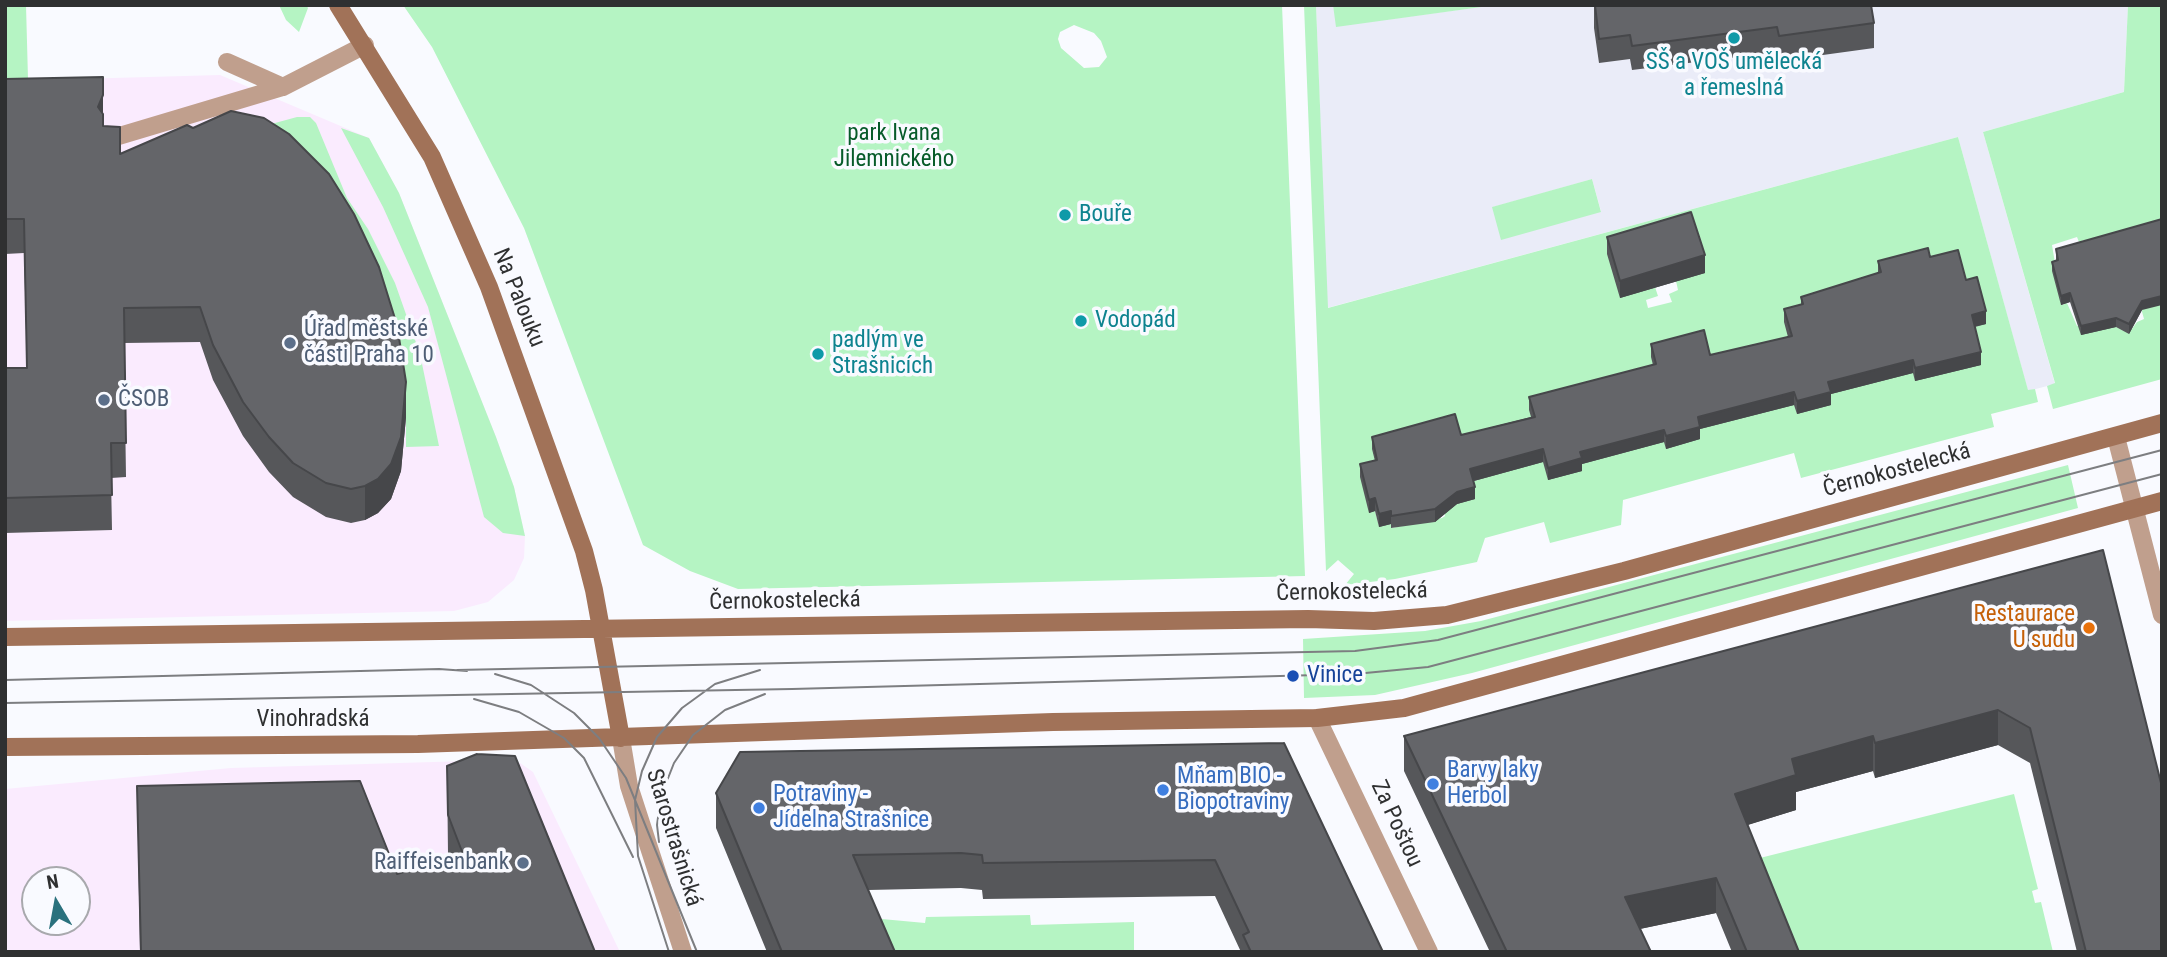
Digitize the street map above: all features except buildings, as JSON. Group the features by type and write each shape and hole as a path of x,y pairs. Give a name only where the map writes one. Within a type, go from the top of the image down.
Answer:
{"main road":[{"name":"Na Palouku","path":"338,5 432,157 489,287 584,551 602,631 621,738"},
{"name":"Černokostelecká","path":"602,631 1168,621 1374,621 1447,615 1637,568 2162,423"},
{"path":"621,738 821,729 1317,718 1404,708 2162,501"},
{"path":"5,637 438,630 602,631"},
{"name":"Vinohradská","path":"5,747 406,744 621,738"}],"street":[{"path":"109,139 283,87 365,45"},
{"path":"227,62 283,87"},
{"path":"2116,437 2162,615"},
{"name":"Za Poštou","path":"1317,718 1429,952"},
{"name":"Starostrašnická","path":"621,738 629,786 682,952"}],"shaded area":[{"path":"1316,5 1333,5 1337,26 1496,5 2128,5 2124,92 1983,132 2055,384 2028,391 1958,137 1327,308","holes":["1592,179 1601,211 1493,207"]},
{"path":"220,75 369,138 399,193 496,437 514,487 525,536 524,558 514,580 488,602 454,611 5,621 5,81"},
{"path":"501,760 520,763 533,772 620,952 5,952 5,789 231,768"}],"green space":[{"path":"5,5 26,5 28,79 5,81"},
{"path":"279,5 306,5 308,8 299,32 286,20"},
{"name":"park Ivana Jilemnického","path":"403,5 1282,5 1305,576 738,589 690,571 643,545 524,228 432,47","holes":["1074,25 1094,33 1101,41 1107,57 1099,67 1084,68 1061,48 1058,39 1060,32"]},
{"path":"1304,5 1316,5 1328,308 1958,137 2028,390 2035,389 2038,402 1991,414 1994,427 1801,478 1794,453 1623,500 1621,525 1550,543 1544,522 1485,538 1477,562 1395,579 1345,585 1354,574 1338,560 1326,571","holes":["1704,272 1676,281 1678,290 1669,294 1672,302 1648,308 1646,300 1658,296 1655,287","1977,290 1975,341 1907,350","1377,473 1478,480 1470,482 1444,508 1445,516 1442,518 1392,528 1391,524 1379,526 1375,511"]},
{"path":"1333,5 1496,5 1336,27"},
{"path":"2128,5 2162,5 2162,379 2053,409 2047,386 2055,383 1983,132 2124,92","holes":["2077,237 2079,242 2084,240 2087,250 2141,308 2144,319 2137,322 2132,329 2124,331 2116,327 2077,326 2067,303 2062,305 2052,245"]},
{"path":"297,117 310,117 316,123 347,198 368,229 395,283 420,354 439,446 406,447 406,417 264,126"},
{"path":"341,128 369,138 399,193 496,437 514,487 525,536 503,533 484,517 428,307 383,207"},
{"path":"1592,179 1601,212 1501,240 1492,207"},
{"path":"2068,465 2078,508 1472,673 1375,695 1304,698 1303,639 1425,631 1481,621"},
{"path":"2014,794 2038,889 2032,891 2035,903 2041,902 2053,952 1785,952 1748,861"},
{"path":"1030,915 1031,925 1134,922 1134,952 879,952 871,918 925,923 926,917"}],"tram line":[{"path":"457,670 1355,651 1438,640 2162,450"},
{"path":"5,703 792,689 1355,674 1428,667 2162,474"},
{"path":"5,680 439,669 467,671"},
{"path":"669,952 638,856 635,800 642,771 657,737 682,708 715,684 760,670"},
{"path":"495,674 531,685 574,713 599,738 626,778 697,952"},
{"path":"659,842 657,825 661,796 674,763 693,735 725,710 765,694"},
{"path":"474,699 519,712 564,738 584,758 633,857"}],"place":[{"name":"SŠ a VOŠ umělecká a řemeslná","path":"1734,38"},
{"name":"Bouře","path":"1065,215"},
{"name":"Vodopád","path":"1081,321"},
{"name":"Úřad městské části Praha 10","path":"290,343"},
{"name":"padlým ve Strašnicích","path":"818,354"},
{"name":"ČSOB","path":"104,400"},
{"name":"Restaurace U sudu","path":"2089,628"},
{"name":"Vinice","path":"1293,676"},
{"name":"Barvy laky Herbol","path":"1433,784"},
{"name":"Mňam BIO - Biopotraviny","path":"1163,790"},
{"name":"Potraviny - Jídelna Strašnice","path":"759,808"},
{"name":"Raiffeisenbank","path":"523,863"}]}
